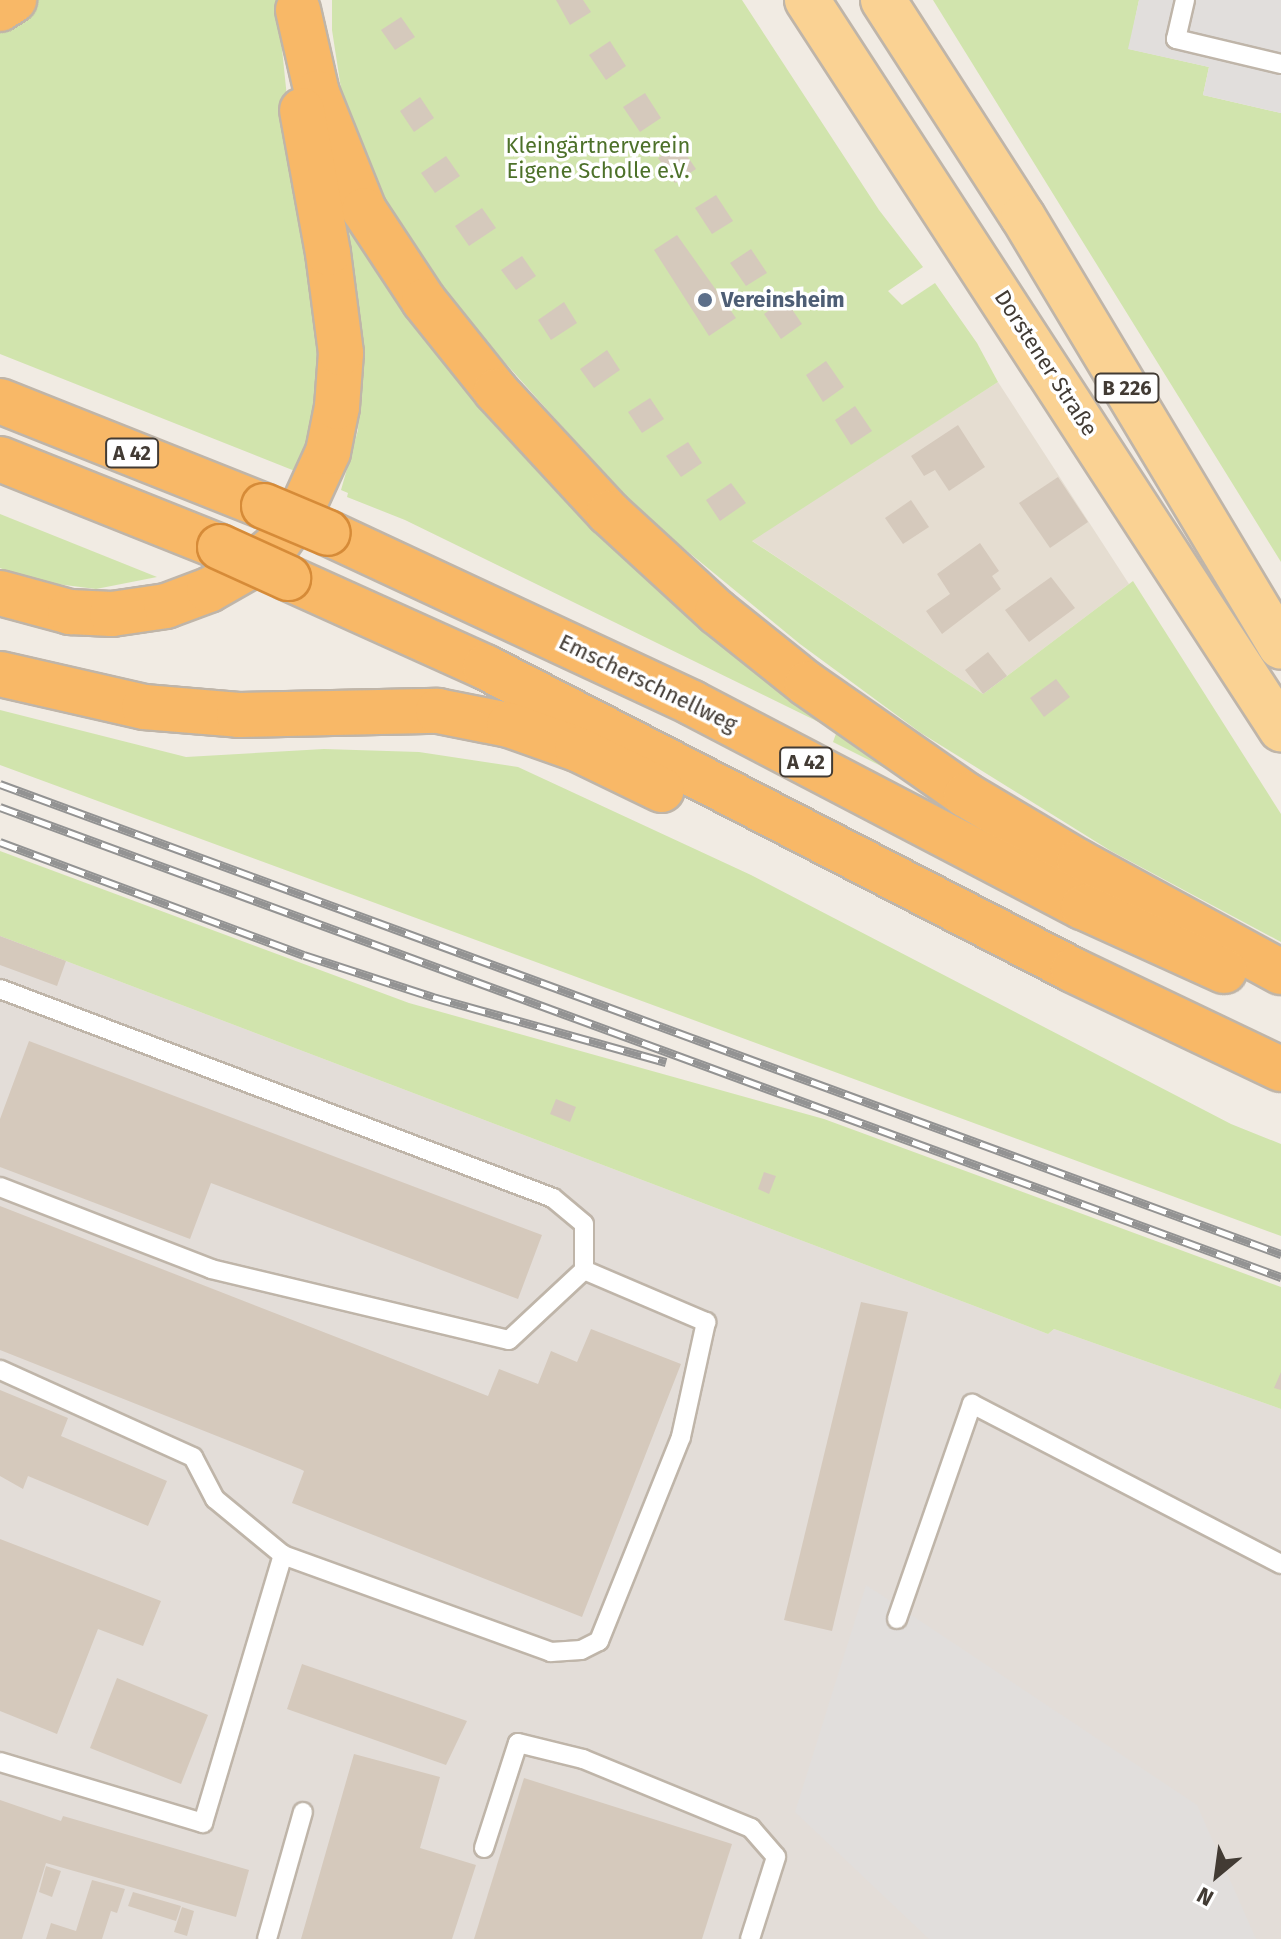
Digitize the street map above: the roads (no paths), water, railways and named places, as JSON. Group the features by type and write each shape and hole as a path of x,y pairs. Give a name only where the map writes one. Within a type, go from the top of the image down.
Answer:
{"highway":[{"path":"0,9 14,0"},
{"path":"0,593 70,612 112,614 166,606 209,590 251,566 276,546 302,509 328,452 337,407 341,353 328,253 302,116 298,5"},
{"path":"298,5 317,93 364,210 424,301 496,391 609,513 717,612 796,675 966,795 1079,862 1281,972"},
{"name":"Emscherschnellweg","path":"0,401 328,533 692,703 1083,907 1281,997"},
{"name":"A 42","path":"0,459 220,547 485,667 1073,970 1281,1069"},
{"path":"0,674 144,707 239,715 438,711 509,725 577,749 872,891 938,899"}],"main road":[{"name":"Dorstener Straße","path":"807,0 1281,729"},
{"name":"B 226","path":"883,0 1015,204 1281,647"}],"lane":[{"path":"1185,0 1176,39 1281,64"},
{"path":"0,989 553,1198 584,1224 584,1270 509,1340 211,1269 0,1187"},
{"path":"0,1370 193,1457 215,1499 283,1555 551,1652 581,1650 599,1641 681,1437 706,1322 584,1270"},
{"path":"897,1619 972,1404 1281,1564"},
{"path":"0,1762 203,1823 283,1555"},
{"path":"484,1848 518,1743 583,1759 751,1828 776,1857 750,1939"},
{"path":"267,1939 303,1812"}],"railway":[{"path":"0,784 1281,1254"},
{"path":"0,807 1281,1277"},
{"path":"0,842 304,955 433,997 666,1062"}],"place":[{"name":"Vereinsheim","path":"705,300"}],"park label":[{"name":"Kleingärtnerverein Eigene Scholle e.V.","path":"598,158"}]}
